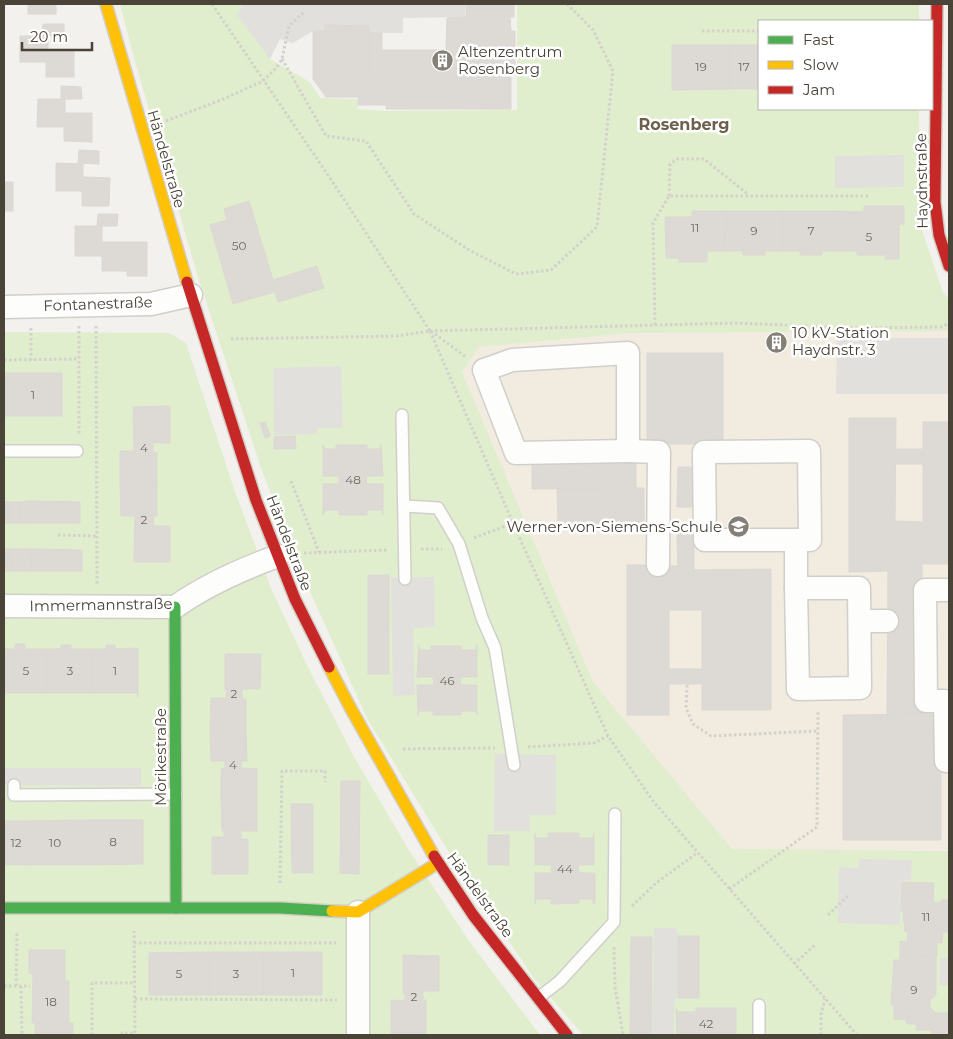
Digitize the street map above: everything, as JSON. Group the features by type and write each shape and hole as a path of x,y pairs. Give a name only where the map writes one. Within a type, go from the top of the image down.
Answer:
{"street":[{"name":"Händelstraße","path":"106,4 191,295 248,475 295,599 351,709 438,864 473,915 567,1035"},
{"name":"Haydnstraße","path":"937,4 937,233 942,253 949,266"},
{"name":"Fontanestraße","path":"4,307 151,304 191,295"},
{"path":"628,451 628,353 512,360 484,370 516,453 659,452 658,565"},
{"path":"809,451 810,540 796,540 705,540 704,452 809,451"},
{"path":"796,540 796,588 798,689 860,688 859,588 796,588"},
{"name":"Immermannstraße","path":"4,606 175,607 192,595 252,566 278,556"},
{"path":"949,590 925,590 926,701 945,701 946,760 949,760"},
{"name":"Mörikestraße","path":"175,607 176,908"},
{"path":"860,621 887,621"},
{"path":"4,908 280,908 358,912 438,864"},
{"path":"358,912 358,1035"}],"lane":[{"path":"402,415 406,579"},
{"path":"4,451 77,452"},
{"path":"405,506 438,508 459,544 482,618 495,648 514,765"},
{"path":"14,785 14,795 176,794"},
{"path":"538,998 560,981 614,922 615,814"},
{"path":"759,1005 759,1035"}],"path":[{"path":"212,4 332,181 430,331 608,736 653,801 857,1035"},
{"path":"282,59 326,136 366,141 414,214 469,250 516,274 551,270 597,227 613,71 593,30 567,4"},
{"path":"142,129 220,100 263,80 277,67 282,59 288,26 306,11"},
{"path":"702,31 758,31"},
{"path":"655,325 652,223 668,196 670,164 677,159 704,159 750,196"},
{"path":"668,196 868,196"},
{"path":"30,306 31,360"},
{"path":"77,452 79,441 79,359 87,306"},
{"path":"87,306 97,607"},
{"path":"206,341 396,336 430,331 735,323 858,328 941,327 949,323"},
{"path":"430,331 484,370"},
{"path":"4,360 79,359"},
{"path":"291,481 319,552"},
{"path":"480,536 513,522"},
{"path":"58,535 96,536"},
{"path":"687,685 686,708 693,724 711,736 818,731"},
{"path":"729,889 817,827 818,689"},
{"path":"594,743 608,736"},
{"path":"280,908 282,771 325,771 325,782"},
{"path":"623,1035 615,987 614,922 656,883 697,853"},
{"path":"828,914 850,895"},
{"path":"16,986 17,908"},
{"path":"122,1035 122,1033 135,1033 134,908"},
{"path":"134,943 357,943"},
{"path":"794,964 816,945"},
{"path":"92,1035 92,983 134,983"},
{"path":"4,986 30,986"},
{"path":"22,986 22,1035"},
{"path":"135,1000 357,999"},
{"path":"821,1035 821,1014 825,999"}],"shaded area":[{"path":"242,4 465,4 465,17 403,18 403,33 369,33 368,26 325,25 325,31 313,31 293,43 280,39 270,59 237,15"},
{"path":"904,155 904,187 835,188 835,156"},
{"name":"Werner-von-Siemens-Schule","path":"949,331 949,850 833,851 732,849 593,682 462,372 479,347 630,333"},
{"path":"837,338 949,338 949,394 836,394"},
{"path":"341,366 343,428 317,428 317,434 274,435 273,368"},
{"path":"434,577 435,627 413,628 415,695 393,696 391,578"},
{"path":"495,754 556,755 556,815 530,815 530,831 494,831"},
{"path":"4,768 141,768 141,786 4,785"},
{"path":"859,859 912,860 911,880 901,881 900,925 838,923 839,867 859,868"},
{"path":"654,928 677,928 677,996 674,1004 674,1035 652,1035"},
{"path":"940,958 949,958 949,985 939,985"}],"green space":[{"path":"120,4 242,4 238,15 270,59 310,82 320,98 357,99 358,109 386,111 517,110 517,4 919,4 919,20 758,20 758,110 919,110 920,224 943,292 949,300 949,331 630,333 479,347 462,372 593,682 732,849 949,851 949,958 940,958 939,985 949,985 949,1035 583,1035 533,977 445,846 368,720 307,585 261,468 198,277"},
{"path":"4,332 169,333 186,343 233,486 271,588 305,661 353,755 407,847 469,941 540,1035 4,1035"}],"building":[{"path":"28,4 56,4 56,14 28,14"},
{"name":"Altenzentrum Rosenberg","path":"466,4 514,4 514,17 510,17 511,31 515,31 515,75 511,74 511,109 386,109 386,105 358,105 358,73 369,73 369,33 382,33 382,50 446,50 447,18 466,17"},
{"path":"43,24 64,24 64,36 42,36"},
{"path":"325,25 369,26 369,73 358,73 358,97 326,97 313,79 313,31 325,31"},
{"path":"20,36 48,36 48,50 74,50 74,77 46,77 46,62 20,62"},
{"path":"672,45 729,45 729,89 672,90"},
{"path":"729,45 758,45 758,89 729,89"},
{"path":"61,86 81,87 82,99 61,99"},
{"path":"38,99 65,99 65,113 92,113 92,142 64,141 64,127 37,127"},
{"path":"79,150 99,151 99,164 78,163"},
{"path":"56,163 83,164 83,177 110,178 109,206 82,206 82,191 56,191"},
{"path":"4,182 13,182 13,211 4,211"},
{"path":"249,201 273,280 317,266 324,288 278,302 275,292 233,304 210,225 227,220 224,209"},
{"path":"864,206 904,206 904,224 899,224 899,259 885,259 886,255 857,255 857,251 840,251 840,211 864,212"},
{"path":"692,211 726,211 725,251 707,251 707,262 679,262 679,258 666,258 665,217 692,217"},
{"path":"726,211 783,211 783,251 765,251 765,255 743,255 743,251 725,251"},
{"path":"783,211 840,211 840,251 822,251 822,255 800,255 800,251 783,251"},
{"path":"98,214 118,214 117,226 97,226"},
{"path":"75,226 102,226 102,242 147,242 147,276 127,276 127,271 102,271 102,256 75,256"},
{"name":"10 kV-Station Haydnstr. 3","path":"771,336 781,336 782,348 771,348"},
{"path":"647,353 723,353 723,444 647,444"},
{"path":"4,373 62,373 62,416 4,416"},
{"path":"170,406 170,443 153,443 153,452 157,453 157,484 120,484 120,451 134,451 133,407"},
{"path":"849,418 896,418 895,521 923,522 923,422 949,422 949,564 922,564 924,714 887,715 888,571 849,572"},
{"path":"265,422 270,436 265,438 260,423"},
{"path":"295,436 296,449 274,449 274,437"},
{"path":"381,444 383,476 366,476 367,484 383,484 383,515 382,510 367,510 367,515 339,515 339,510 325,510 323,515 323,484 339,484 339,476 323,476 323,445 325,449 336,449 336,445 367,445 367,449 381,449"},
{"path":"896,449 923,449 923,464 896,464"},
{"path":"636,457 636,488 532,489 532,458"},
{"path":"678,467 693,467 693,507 677,507"},
{"path":"120,484 157,484 157,516 153,516 154,526 170,526 170,562 134,562 135,516 121,516"},
{"path":"644,488 644,524 558,525 557,489"},
{"path":"4,501 9,502 9,523 4,523"},
{"path":"30,501 80,502 80,523 30,523"},
{"path":"30,501 30,523 20,523 20,502"},
{"path":"9,502 20,502 20,523 9,523"},
{"path":"677,528 694,528 694,579 678,579"},
{"path":"4,549 10,549 11,571 4,571"},
{"path":"10,549 30,549 31,571 11,571"},
{"path":"30,549 82,550 82,571 31,571"},
{"path":"627,565 669,565 669,715 627,715"},
{"path":"669,566 678,566 678,579 694,579 693,570 771,569 771,710 702,710 702,610 669,610"},
{"path":"368,575 389,575 389,674 368,674"},
{"path":"15,644 25,644 25,649 47,649 47,693 4,693 4,649 15,649"},
{"path":"61,645 71,645 71,649 92,649 92,693 47,693 47,649 61,649"},
{"path":"106,645 115,645 115,649 138,648 138,697 137,693 92,693 92,649 106,649"},
{"path":"419,645 419,650 431,650 431,646 461,646 461,650 476,650 477,645 477,677 460,677 461,685 477,685 477,715 476,711 461,711 461,715 433,715 433,711 419,711 418,716 417,685 434,685 433,677 417,677"},
{"path":"225,654 261,654 260,689 242,689 242,699 246,699 246,729 210,729 211,698 226,698"},
{"path":"669,669 702,669 702,684 669,684"},
{"path":"941,714 941,840 843,840 843,715"},
{"path":"210,729 246,729 247,761 241,761 241,768 257,769 257,799 221,799 221,769 225,768 225,761 211,761"},
{"path":"341,781 360,781 359,874 340,873"},
{"path":"221,799 257,799 257,831 241,831 241,839 248,839 248,874 212,874 212,837 224,837 224,831 222,831"},
{"path":"291,804 313,804 313,873 292,873"},
{"path":"82,820 82,865 29,865 29,821"},
{"path":"82,820 143,820 143,864 82,865"},
{"path":"4,821 29,821 29,865 4,865"},
{"path":"535,833 536,838 548,838 548,833 579,833 579,838 593,838 594,833 594,865 578,865 579,873 595,873 595,903 593,904 593,899 579,899 579,903 551,904 551,899 536,899 535,904 535,873 552,873 551,865 535,865"},
{"path":"488,835 509,835 509,845 488,845"},
{"path":"488,845 509,845 509,865 488,865"},
{"path":"902,882 934,883 933,902 939,903 942,900 949,900 949,932 943,932 942,943 937,942 937,956 915,956 914,960 900,959 900,941 907,942 908,932 905,932 903,911 901,911"},
{"path":"678,936 699,936 699,998 678,998"},
{"path":"631,937 652,937 651,1035 630,1035"},
{"path":"29,950 65,950 65,981 69,981 69,1023 32,1023 33,974 29,973"},
{"path":"209,952 264,952 263,995 209,995"},
{"path":"209,952 209,995 149,995 149,953"},
{"path":"264,952 322,952 322,995 263,995"},
{"path":"403,955 439,956 439,991 423,991 423,1000 426,1000 426,1032 391,1032 391,1000 405,1001 405,993 403,993"},
{"path":"915,956 936,957 936,994 933,998 930,998 930,1007 936,1013 936,1025 932,1025 931,1030 916,1030 917,1024 907,1024 906,1020 894,1019 894,1006 891,1005 894,960 915,960"},
{"path":"676,1008 678,1012 696,1012 696,1008 736,1008 736,1035 677,1035"},
{"path":"936,1013 949,1013 949,1035 931,1035 932,1025 936,1025"},
{"path":"35,1023 73,1023 73,1035 35,1035"},
{"path":"391,1032 426,1032 425,1035 391,1035"}],"traffic: fast":[{"path":"175,607 176,908"},
{"path":"4,908 280,908 332,911"}],"traffic: slow":[{"path":"106,4 187,282"},
{"path":"329,667 434,856"},
{"path":"332,911 358,912 438,863"}],"traffic: jam":[{"path":"937,4 935,202 939,235 949,266"},
{"path":"187,282 256,500 295,599 329,667"},
{"path":"434,856 473,915 567,1035"}],"place":[{"name":"Altenzentrum Rosenberg","path":"442,61"},
{"name":"10 kV-Station Haydnstr. 3","path":"776,342"},
{"name":"Werner-von-Siemens-Schule","path":"738,527"}],"district":[{"name":"Rosenberg","path":"684,124"}]}
